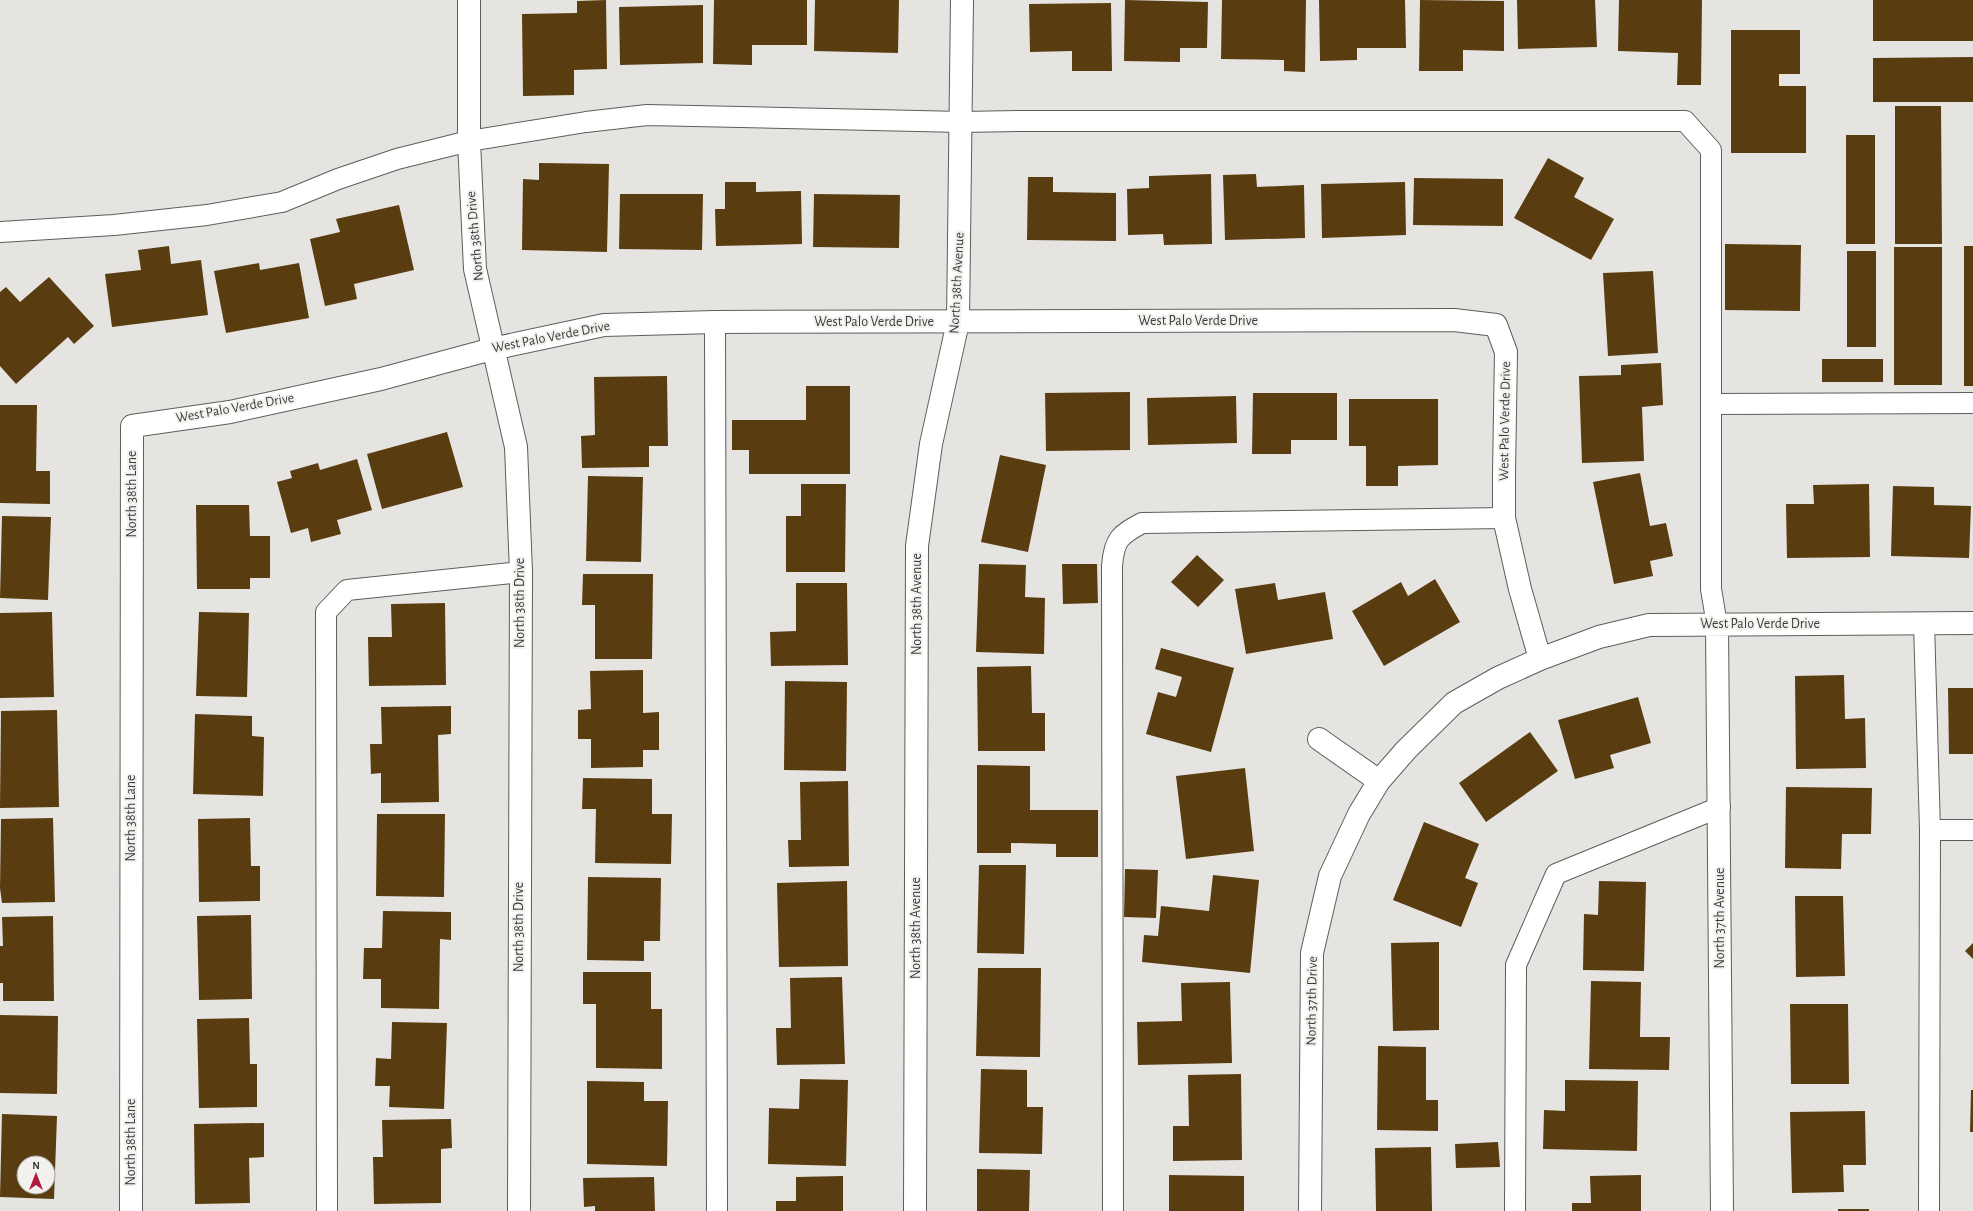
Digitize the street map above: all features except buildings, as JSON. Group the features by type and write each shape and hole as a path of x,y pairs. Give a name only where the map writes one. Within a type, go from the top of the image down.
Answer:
{"street":[{"name":"North 38th Drive","path":"469,0 469,141 475,269 492,349 516,447 521,572 519,1211"},
{"name":"North 38th Avenue","path":"915,1211 917,546 931,444 958,322 962,122 962,0"},
{"name":"West Palo Verde Drive","path":"132,426 230,412 381,379 492,349 604,325 715,322 1454,320 1496,325 1506,352 1504,518 1520,589 1540,659 1599,636 1649,625 1973,623"},
{"name":"North 38th Lane","path":"130,1211 132,426"},
{"name":"North 37th Avenue","path":"1717,625 1720,807 1722,1211"},
{"name":"North 37th Drive","path":"1310,1211 1312,953 1330,876 1359,814 1379,781 1406,750 1454,703 1498,678 1540,659"},
{"path":"1319,739 1379,781"}],"lane":[{"path":"0,232 114,225 191,217 282,202 338,179 397,160 469,141 586,122 647,115 962,122 1686,121 1710,150 1712,404 1711,589 1717,625"},
{"path":"715,322 717,1211"},
{"path":"1712,404 1973,403"},
{"path":"1113,1211 1113,548 1122,534 1142,523 1504,518"},
{"path":"327,1211 326,612 347,590 521,572"},
{"path":"1924,623 1930,830 1929,1211"},
{"path":"1515,1211 1516,965 1556,874 1720,807"},
{"path":"1930,830 1973,830"}]}
